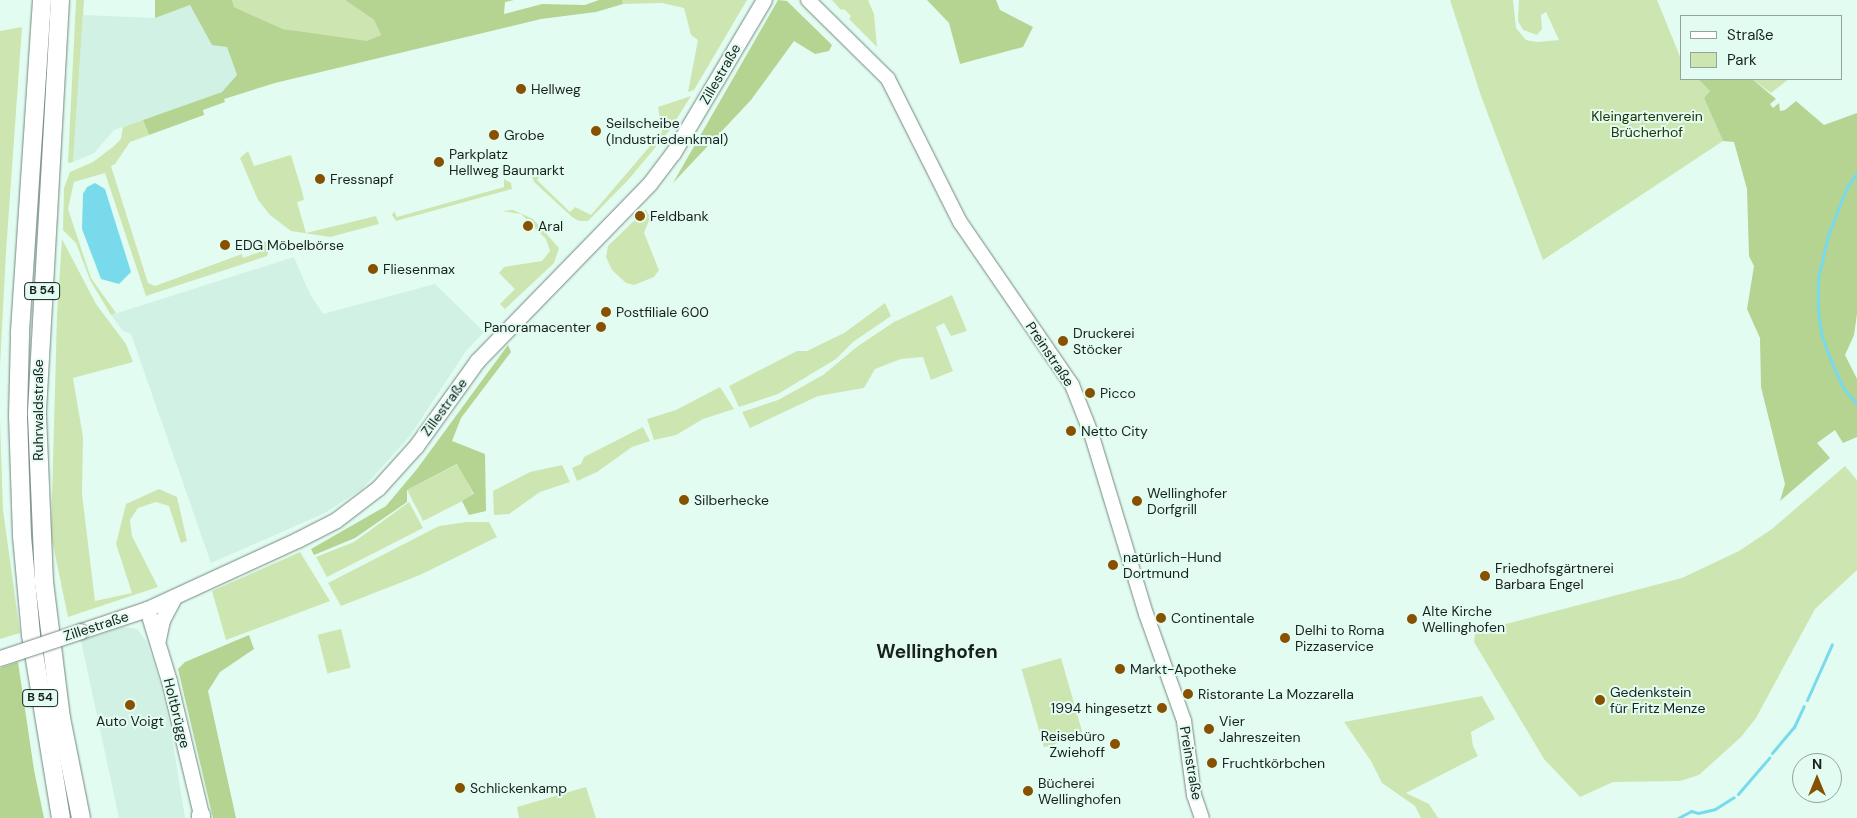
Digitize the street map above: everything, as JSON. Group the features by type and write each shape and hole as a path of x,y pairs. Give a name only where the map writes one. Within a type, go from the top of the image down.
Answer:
{"highway":[{"name":"Ruhrwaldstraße","path":"42,0 21,325 19,443 22,536 31,635 61,818"},
{"name":"Ruhrwaldstraße","path":"60,0 36,415 44,582 61,718 81,818"}],"main road":[{"name":"Zillestraße","path":"0,658 147,609 174,597 336,520 378,488 416,446 477,361 650,183 673,153 764,0"},
{"path":"158,640 162,620 174,597"},
{"name":"Holtbrügge","path":"147,609 158,640 202,817"}],"street":[{"name":"Preinstraße","path":"808,0 888,79 960,222 1072,384 1091,433 1146,614 1184,721 1194,795 1202,818"}],"shaded area":[{"path":"190,5 212,44 227,47 237,75 222,92 114,130 94,153 73,162 83,15 155,18"},
{"path":"294,257 310,294 323,314 435,284 484,332 466,351 410,436 362,489 325,513 211,563 131,334 123,331 111,315"},
{"name":"Auto Voigt","path":"123,627 137,629 146,641 159,680 171,731 185,818 119,818 81,641"}],"green space":[{"path":"76,0 84,0 73,162 68,163"},
{"path":"155,0 232,0 234,7 283,29 367,41 381,35 374,20 345,0 514,0 505,2 504,14 542,4 585,5 599,0 622,0 623,4 596,12 541,19 275,83 224,99 225,102 203,110 204,115 149,135 143,120 222,92 237,75 227,47 212,45 190,5 155,18"},
{"path":"232,0 345,0 374,20 381,35 368,41 349,40 283,29 234,7"},
{"path":"622,0 747,0 694,90 688,92 698,40 691,35 684,8 662,3 623,4"},
{"path":"778,0 787,1 832,45 829,51 815,54 794,41 751,100 673,183"},
{"path":"832,0 868,0 874,14 877,47 849,19 851,16 844,9 841,10"},
{"path":"927,0 996,0 1000,10 1033,27 1023,47 960,64 949,23"},
{"name":"Kleingartenverein Brücherhof","path":"1450,0 1513,0 1516,28 1526,40 1537,42 1559,40 1546,12 1541,15 1542,29 1537,35 1523,30 1518,21 1519,0 1657,0 1680,57 1680,80 1699,80 1710,91 1704,98 1723,141 1543,260 1481,96"},
{"path":"22,27 6,252 0,367 0,31"},
{"path":"1699,80 1753,80 1776,99 1770,104 1773,108 1779,103 1780,111 1785,110 1796,101 1824,125 1857,113 1857,314 1854,335 1845,355 1857,379 1857,437 1843,443 1835,430 1817,443 1830,458 1780,501 1785,484 1761,387 1760,338 1747,309 1754,266 1749,256 1747,189 1734,142 1723,141 1704,98 1710,91"},
{"path":"1753,80 1788,80 1771,93"},
{"path":"691,96 669,131 629,179 588,221 579,221 572,217 534,182 531,174 539,171 542,174 537,180 570,212 575,207 591,215 662,132 658,107"},
{"path":"143,120 149,135 130,142 115,164 111,166 148,283 155,286 242,254 243,258 262,251 264,241 270,245 267,256 146,296 105,173 74,182 68,209 91,278 116,313 111,315 90,280 76,243 63,230 64,188 70,172 93,162 114,146 121,139 123,127"},
{"path":"248,151 254,166 291,155 304,200 297,202 306,233 376,216 379,224 330,237 291,231 270,215 258,200 240,158"},
{"path":"504,179 511,183 512,189 396,221 392,215 394,211 397,217 504,187"},
{"path":"646,209 650,218 644,233 659,270 654,277 634,285 626,283 612,270 606,257 608,246"},
{"path":"513,210 533,219 559,248 554,263 505,309 500,304 515,289 499,273 504,267 542,261 550,251 546,239 521,214 502,211"},
{"path":"62,239 96,304 126,344 133,362 73,378 83,437 82,494 95,601 132,593 116,544 126,504 159,489 177,497 187,541 181,543 169,506 156,502 138,508 130,520 132,536 158,587 68,617 51,535 57,315"},
{"path":"952,295 967,331 951,336 944,323 936,327 953,371 931,380 923,357 901,359 875,369 864,388 818,396 750,428 742,412 778,400 823,375 858,346 894,322"},
{"path":"885,303 891,316 853,342 836,359 778,394 739,407 729,386 797,351 807,351 844,333"},
{"path":"508,345 511,352 461,418 452,441 485,454 486,511 469,515 462,501 474,494 457,464 407,490 407,502 355,538 314,555 311,549 386,506 417,469"},
{"path":"720,387 734,409 703,419 676,435 654,440 647,419 676,410"},
{"path":"0,420 3,510 20,633 0,639"},
{"path":"643,427 650,441 632,447 597,472 577,481 572,468 581,464 584,457"},
{"path":"458,464 474,495 423,521 407,490"},
{"path":"562,465 570,482 540,492 509,514 494,515 493,491 530,472"},
{"path":"1845,466 1857,480 1857,570 1815,609 1756,718 1741,737 1699,775 1680,781 1613,782 1580,797 1544,759 1474,642 1475,632 1682,578 1739,551 1772,529"},
{"path":"409,502 423,528 327,577 316,557 354,542"},
{"path":"467,522 489,522 497,537 420,575 341,606 328,583 439,526"},
{"path":"300,552 330,601 226,640 212,591"},
{"path":"341,629 351,668 327,674 318,635"},
{"path":"249,635 254,649 220,672 208,691 236,818 213,818 178,669 185,662"},
{"path":"1061,658 1083,736 1044,747 1022,669"},
{"path":"18,662 34,770 44,818 0,818 0,668"},
{"path":"1482,696 1495,719 1471,732 1473,746 1478,756 1406,793 1429,804 1438,818 1421,818 1415,806 1382,783 1371,761 1344,722"},
{"path":"586,787 596,818 519,818 517,807"}],"water":[{"path":"95,183 105,189 131,272 119,284 101,279 82,229 83,194 87,187"}],"waterway":[{"path":"1857,173 1847,187 1828,235 1818,278 1818,312 1822,337 1844,389 1857,404"},
{"path":"1807,700 1832,644"},
{"path":"1772,753 1794,727 1804,706"},
{"path":"1738,794 1769,758"},
{"path":"1678,818 1691,811 1698,813 1715,809 1734,797"}],"place":[{"name":"Hellweg","path":"521,89"},
{"name":"Seilscheibe (Industriedenkmal)","path":"596,131"},
{"name":"Grobe","path":"494,135"},
{"name":"Parkplatz Hellweg Baumarkt","path":"439,162"},
{"name":"Fressnapf","path":"320,179"},
{"name":"Feldbank","path":"640,216"},
{"name":"Aral","path":"528,226"},
{"name":"EDG Möbelbörse","path":"225,245"},
{"name":"Fliesenmax","path":"373,269"},
{"name":"Postfiliale 600","path":"606,312"},
{"name":"Panoramacenter","path":"601,327"},
{"name":"Druckerei Stöcker","path":"1063,341"},
{"name":"Picco","path":"1090,393"},
{"name":"Netto City","path":"1071,431"},
{"name":"Silberhecke","path":"684,500"},
{"name":"Wellinghofer Dorfgrill","path":"1137,501"},
{"name":"natürlich-Hund Dortmund","path":"1113,565"},
{"name":"Friedhofsgärtnerei Barbara Engel","path":"1485,576"},
{"name":"Continentale","path":"1161,618"},
{"name":"Alte Kirche Wellinghofen","path":"1412,619"},
{"name":"Delhi to Roma Pizzaservice","path":"1285,638"},
{"name":"Markt-Apotheke","path":"1120,669"},
{"name":"Ristorante La Mozzarella","path":"1188,694"},
{"name":"Gedenkstein für Fritz Menze","path":"1600,700"},
{"name":"Auto Voigt","path":"130,705"},
{"name":"1994 hingesetzt","path":"1162,708"},
{"name":"Vier Jahreszeiten","path":"1209,729"},
{"name":"Reisebüro Zwiehoff","path":"1115,744"},
{"name":"Fruchtkörbchen","path":"1212,763"},
{"name":"Schlickenkamp","path":"460,788"},
{"name":"Bücherei Wellinghofen","path":"1028,791"}],"district":[{"name":"Wellinghofen","path":"937,652"}]}
